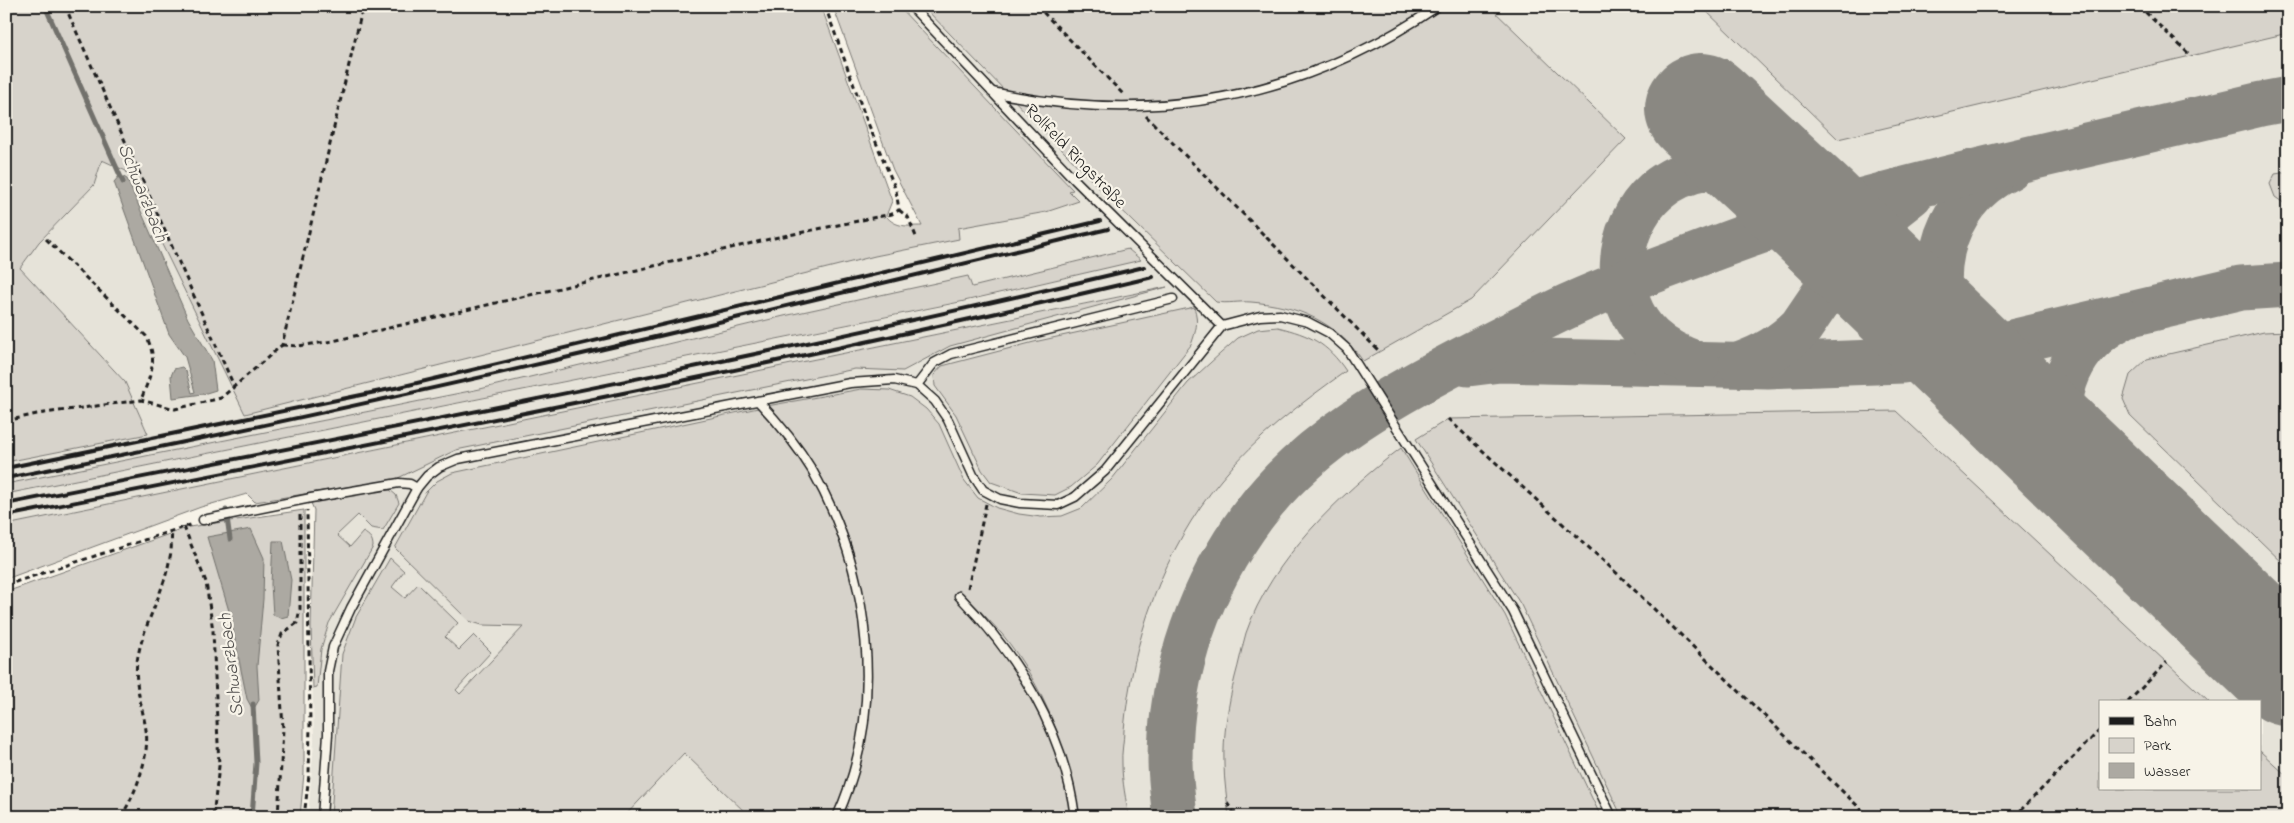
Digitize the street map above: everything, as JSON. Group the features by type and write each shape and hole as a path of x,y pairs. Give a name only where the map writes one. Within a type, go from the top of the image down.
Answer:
{"lane":[{"name":"Rollfeld Ringstraße","path":"911,6 1075,180 1222,326"},
{"path":"992,92 1094,107 1202,101 1246,93 1307,75 1374,45 1438,6"},
{"path":"917,385 934,363 951,354 1173,299"},
{"path":"322,817 328,734 328,672 333,647 350,608 417,488 427,476 439,467 458,459 850,383 894,380 917,385 935,401 948,420 973,475 983,490 1000,499 1040,506 1058,505 1075,497 1105,470 1222,326 1260,316 1280,315 1308,322 1329,333 1347,349 1514,611 1612,817"},
{"path":"758,401 795,445 825,494 847,546 861,602 866,661 863,723 851,776 837,817"},
{"path":"203,520 251,509 399,483 410,484 417,488"},
{"path":"958,596 1000,641 1033,692 1058,748 1067,777 1075,817"}],"path":[{"path":"65,6 234,386"},
{"path":"6,421 36,414 141,400 175,409 221,398 282,345 363,6"},
{"path":"825,6 874,141 896,190 899,210 908,216 917,239"},
{"path":"1037,6 1379,351"},
{"path":"2139,6 2191,56"},
{"path":"282,345 298,346 341,339 774,238 892,214 899,210"},
{"path":"46,239 146,336 153,349 154,364 141,400"},
{"path":"1448,419 1621,577 1869,817"},
{"path":"965,603 988,493"},
{"path":"278,817 283,729 278,645 282,634 297,623 300,609 300,501"},
{"path":"300,501 308,516 307,614 310,725 309,775 304,817"},
{"path":"6,585 203,520"},
{"path":"184,527 206,582 213,631 219,766 213,817"},
{"path":"121,817 128,805 143,767 147,733 139,692 137,665 141,642 162,588 171,556 172,530"},
{"path":"2130,700 2167,662"},
{"path":"2014,817 2099,731"},
{"path":"1227,803 1237,817"}],"shaded area":[{"path":"833,6 2288,6 2288,817 308,817 314,741 311,628 314,510 311,503 312,476 1156,289 6,525 6,494 960,303 1140,260 1128,249 972,287 968,277 784,316 480,389 6,484 6,462 148,434 125,382 20,268 39,242 94,185 102,160 126,171 245,414 875,256 958,239 957,228 1046,212 893,170"}],"green space":[{"path":"6,6 821,6 892,201 886,216 894,223 907,226 922,226 893,170 833,6 898,6 1073,190 1069,191 1079,201 1046,212 958,228 959,239 875,256 245,414 126,171 102,160 94,185 39,242 20,268 125,382 148,434 6,462"},
{"path":"923,6 1489,6 1626,139 1471,300 1363,361 1340,335 1328,326 1300,312 1268,304 1216,302 1095,184"},
{"path":"1701,6 2288,6 2288,33 1838,139"},
{"path":"2288,172 2288,206 2275,197 2270,184 2275,174"},
{"path":"1128,249 1141,260 960,302 6,494 6,484 480,389 784,316 968,276 972,287"},
{"path":"1167,287 950,346 903,371 855,369 456,450 396,479 255,502 247,494 201,507 6,579 6,525"},
{"path":"1194,307 1196,326 1191,345 1097,465 1071,487 1055,495 1022,493 991,482 982,470 956,415 935,386 934,375 942,366 1034,342"},
{"path":"1278,327 1309,337 1325,347 1346,371 1280,421 1235,464 1201,507 1182,536 1167,566 1143,630 1134,663 1128,697 1122,760 1123,784 1129,817 1079,817 1069,768 1042,697 1017,654 1002,634 959,590 954,596 996,641 1023,680 1034,702 1061,770 1071,817 842,817 862,751 869,693 870,656 861,584 852,548 839,514 823,481 804,450 767,406 861,389 889,390 910,397 926,409 939,424 964,480 978,498 997,508 1019,514 1041,517 1062,516 1082,508 1112,479 1188,383 1238,338 1258,329"},
{"path":"2288,331 2288,568 2130,415 2123,399 2130,375 2147,359 2264,332"},
{"path":"758,408 793,449 819,491 836,528 850,568 859,608 863,650 863,692 859,733 851,774 834,817 750,817 684,753 624,817 331,817 342,654 356,617 390,558 404,571 392,587 405,598 418,584 458,623 445,637 459,650 474,635 491,652 456,690 460,694 524,626 482,625 469,621 395,548 426,492 437,481 452,473"},
{"path":"1896,411 2207,700 2099,700 2099,790 2262,790 2262,753 2288,777 2288,817 1622,817 1521,605 1416,439 1448,419"},
{"path":"1401,448 1505,615 1601,817 1229,817 1224,770 1226,720 1246,633 1257,606 1272,580 1310,530 1355,486"},
{"path":"390,490 396,495 399,503 383,530 371,528 358,515 337,535 350,547 363,532 371,538 373,547 329,623 321,649 317,687 313,688 311,628 314,510 311,503"},
{"path":"304,510 304,773 300,817 6,817 6,592 189,527"}],"water":[{"path":"120,175 127,179 188,319 212,360 216,390 203,394 173,398 171,376 174,369 182,367 186,371 192,393 195,392 185,357 169,334 114,182"},
{"path":"251,529 264,558 263,599 257,666 259,700 253,710 247,699 229,611 207,537"},
{"path":"273,541 283,541 291,580 288,616 281,618 273,615 271,584"}],"waterway":[{"name":"Schwarzbach","path":"45,6 123,182"},
{"name":"Schwarzbach","path":"226,510 230,539"},
{"name":"Schwarzbach","path":"252,817 256,763 253,704"}],"taxiway":[{"path":"1175,817 1170,760 1171,727 1183,661 1204,599 1235,541 1276,487 1328,441 1386,401 1447,367 1568,306 1624,282 1765,230 1816,213 1927,183 2288,99"},
{"path":"1698,364 1679,357 1662,347 1651,338 1638,322 1629,304 1623,284 1622,264 1625,243 1632,224 1642,206 1656,191 1667,183 1693,171 1707,168 1722,166 1764,168"},
{"path":"1961,354 1949,329 1941,302 1939,276 1943,250 1951,225 1965,203 1984,183 2009,168"},
{"path":"1741,364 1773,349 1801,327 1869,227 1911,194"},
{"path":"1468,364 1500,360 1768,366 1903,361 1961,354 2241,288 2288,285"},
{"path":"2082,471 2070,451 2062,426 2061,407 2063,389 2077,356 2103,329 2119,319"}],"runway":[{"path":"1701,109 1814,214 2288,670"}],"railway":[{"path":"6,468 400,387 1100,221"},
{"path":"6,478 421,391 1108,229"},
{"path":"6,504 718,362 1144,267"},
{"path":"6,516 724,372 867,342 1153,277"}]}
